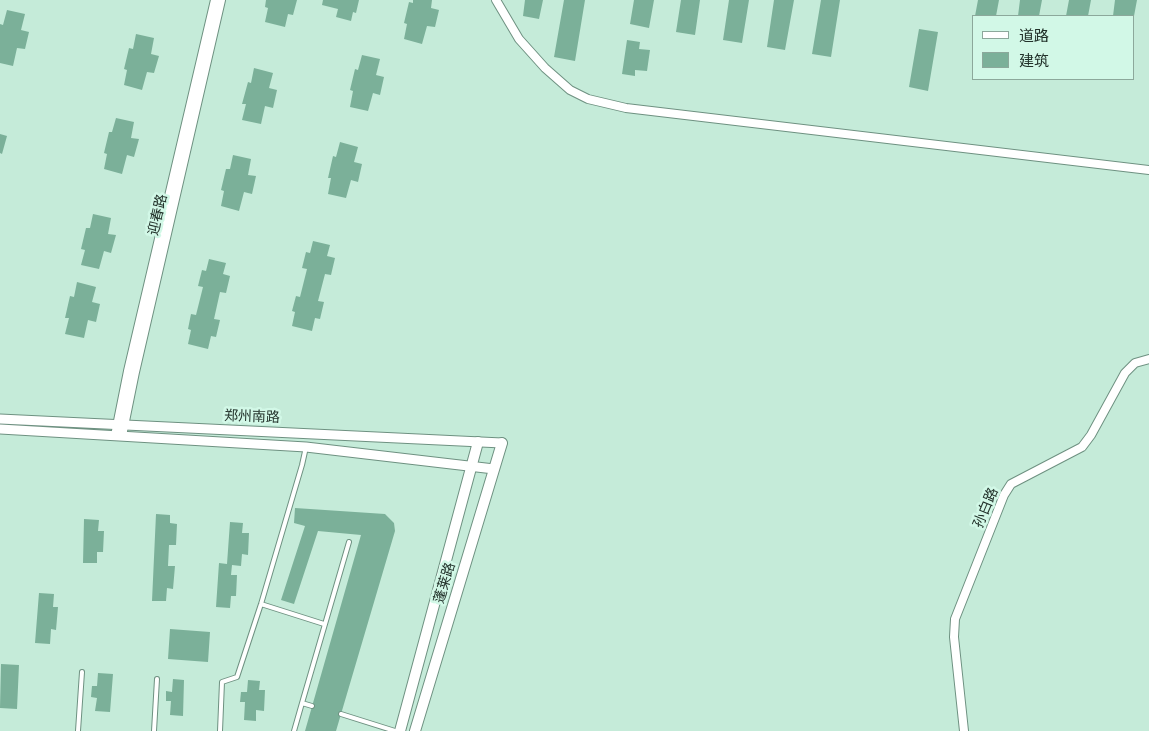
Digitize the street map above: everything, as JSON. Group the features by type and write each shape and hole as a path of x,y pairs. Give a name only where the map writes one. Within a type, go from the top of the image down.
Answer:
{"main road":[{"name":"蓬莱路","path":"400,731 478,442"},
{"name":"蓬莱路","path":"415,731 502,443"}],"street":[{"name":"迎春路","path":"118,436 215,0"},
{"name":"迎春路","path":"131,372 221,0"},
{"path":"496,0 519,39 545,68 570,90 588,99 626,108 1149,170"},
{"name":"孙白路","path":"964,731 954,637 955,619 1004,494 1011,484 1082,447 1091,435 1125,373 1135,363 1149,359"},
{"name":"郑州南路","path":"0,419 502,443"},
{"name":"郑州南路","path":"0,429 306,446 494,469"}],"lane":[{"path":"220,731 222,682 237,677 261,604 306,446"},
{"path":"294,731 349,542"},
{"path":"261,604 324,624"},
{"path":"78,731 82,672"},
{"path":"154,731 157,679"},
{"path":"302,703 312,706"},
{"path":"341,714 395,731"}],"building":[{"path":"266,0 297,0 293,15 288,14 285,27 265,22 268,8 265,7"},
{"path":"323,0 359,0 356,13 353,12 351,21 336,17 338,9 322,5"},
{"path":"413,0 432,0 431,8 439,10 435,27 427,26 422,44 404,39 407,24 404,23 409,2 413,3"},
{"path":"525,0 543,0 539,19 523,16"},
{"path":"564,0 585,0 575,61 554,57"},
{"path":"634,0 654,0 649,28 630,24"},
{"path":"681,0 700,0 695,35 676,32"},
{"path":"729,0 749,0 742,43 723,40"},
{"path":"774,0 794,0 785,50 767,47"},
{"path":"821,0 840,0 831,57 812,54"},
{"path":"978,0 999,0 996,15 975,15"},
{"path":"1020,0 1042,0 1039,15 1018,15"},
{"path":"1069,0 1091,0 1088,15 1066,15"},
{"path":"1115,0 1137,0 1134,16 1113,15"},
{"path":"7,10 25,14 21,30 29,32 25,49 17,48 13,66 0,63 0,24 3,25"},
{"path":"919,29 938,32 928,91 909,87"},
{"path":"136,34 154,38 151,54 159,56 154,73 147,72 142,90 124,85 127,70 124,69 129,48 133,49"},
{"path":"627,40 640,42 639,49 650,50 647,71 635,70 635,76 622,74"},
{"path":"362,55 380,59 376,75 384,77 380,95 373,93 368,111 350,107 353,91 350,90 355,69 358,70"},
{"path":"254,68 273,73 269,88 277,90 273,108 265,106 261,124 242,120 246,104 242,104 248,82 251,83"},
{"path":"116,118 134,122 131,138 139,139 134,157 127,155 122,174 104,169 107,154 104,153 109,132 112,132"},
{"path":"0,134 7,136 2,154 0,153"},
{"path":"340,142 358,147 354,162 362,164 358,182 351,180 346,198 328,194 331,178 328,178 333,156 336,157"},
{"path":"233,155 251,159 248,175 256,176 252,194 244,192 239,211 221,206 224,191 221,190 226,169 230,169"},
{"path":"93,214 111,218 108,234 116,235 111,253 104,251 99,269 81,265 85,250 81,249 86,228 90,228"},
{"path":"313,241 330,245 327,256 335,258 331,275 325,274 318,301 324,302 320,319 315,318 312,331 292,326 295,312 292,311 296,296 300,297 307,269 302,268 306,252 310,253"},
{"path":"209,259 226,263 223,274 230,276 226,293 220,292 214,319 220,320 216,337 211,336 208,349 188,344 191,330 188,329 191,314 196,315 203,287 198,286 202,270 206,271"},
{"path":"77,282 96,287 92,302 100,304 96,322 88,320 84,338 65,334 69,318 65,318 70,296 74,297"},
{"path":"295,508 385,514 394,523 395,531 336,731 305,731 361,535 318,531 294,604 281,600 305,526 294,523"},
{"path":"156,514 170,515 170,523 177,524 176,545 169,545 168,566 175,566 173,589 167,588 166,601 152,601"},
{"path":"84,519 99,520 98,531 104,531 103,552 97,552 97,563 83,563"},
{"path":"230,522 243,523 242,533 249,533 248,555 242,554 241,566 232,565 231,575 237,575 236,596 231,596 230,608 216,607 219,563 227,564"},
{"path":"39,593 54,594 53,607 58,607 56,630 51,629 50,644 35,643"},
{"path":"170,629 210,632 208,662 168,659"},
{"path":"1,664 19,665 17,709 0,708"},
{"path":"98,673 113,674 110,712 95,711 97,698 91,697 92,686 97,686"},
{"path":"173,679 184,680 183,716 170,715 171,701 166,701 166,691 172,692"},
{"path":"248,680 260,681 259,690 265,690 264,711 256,710 256,721 244,720 245,702 240,702 241,692 247,692"}]}
